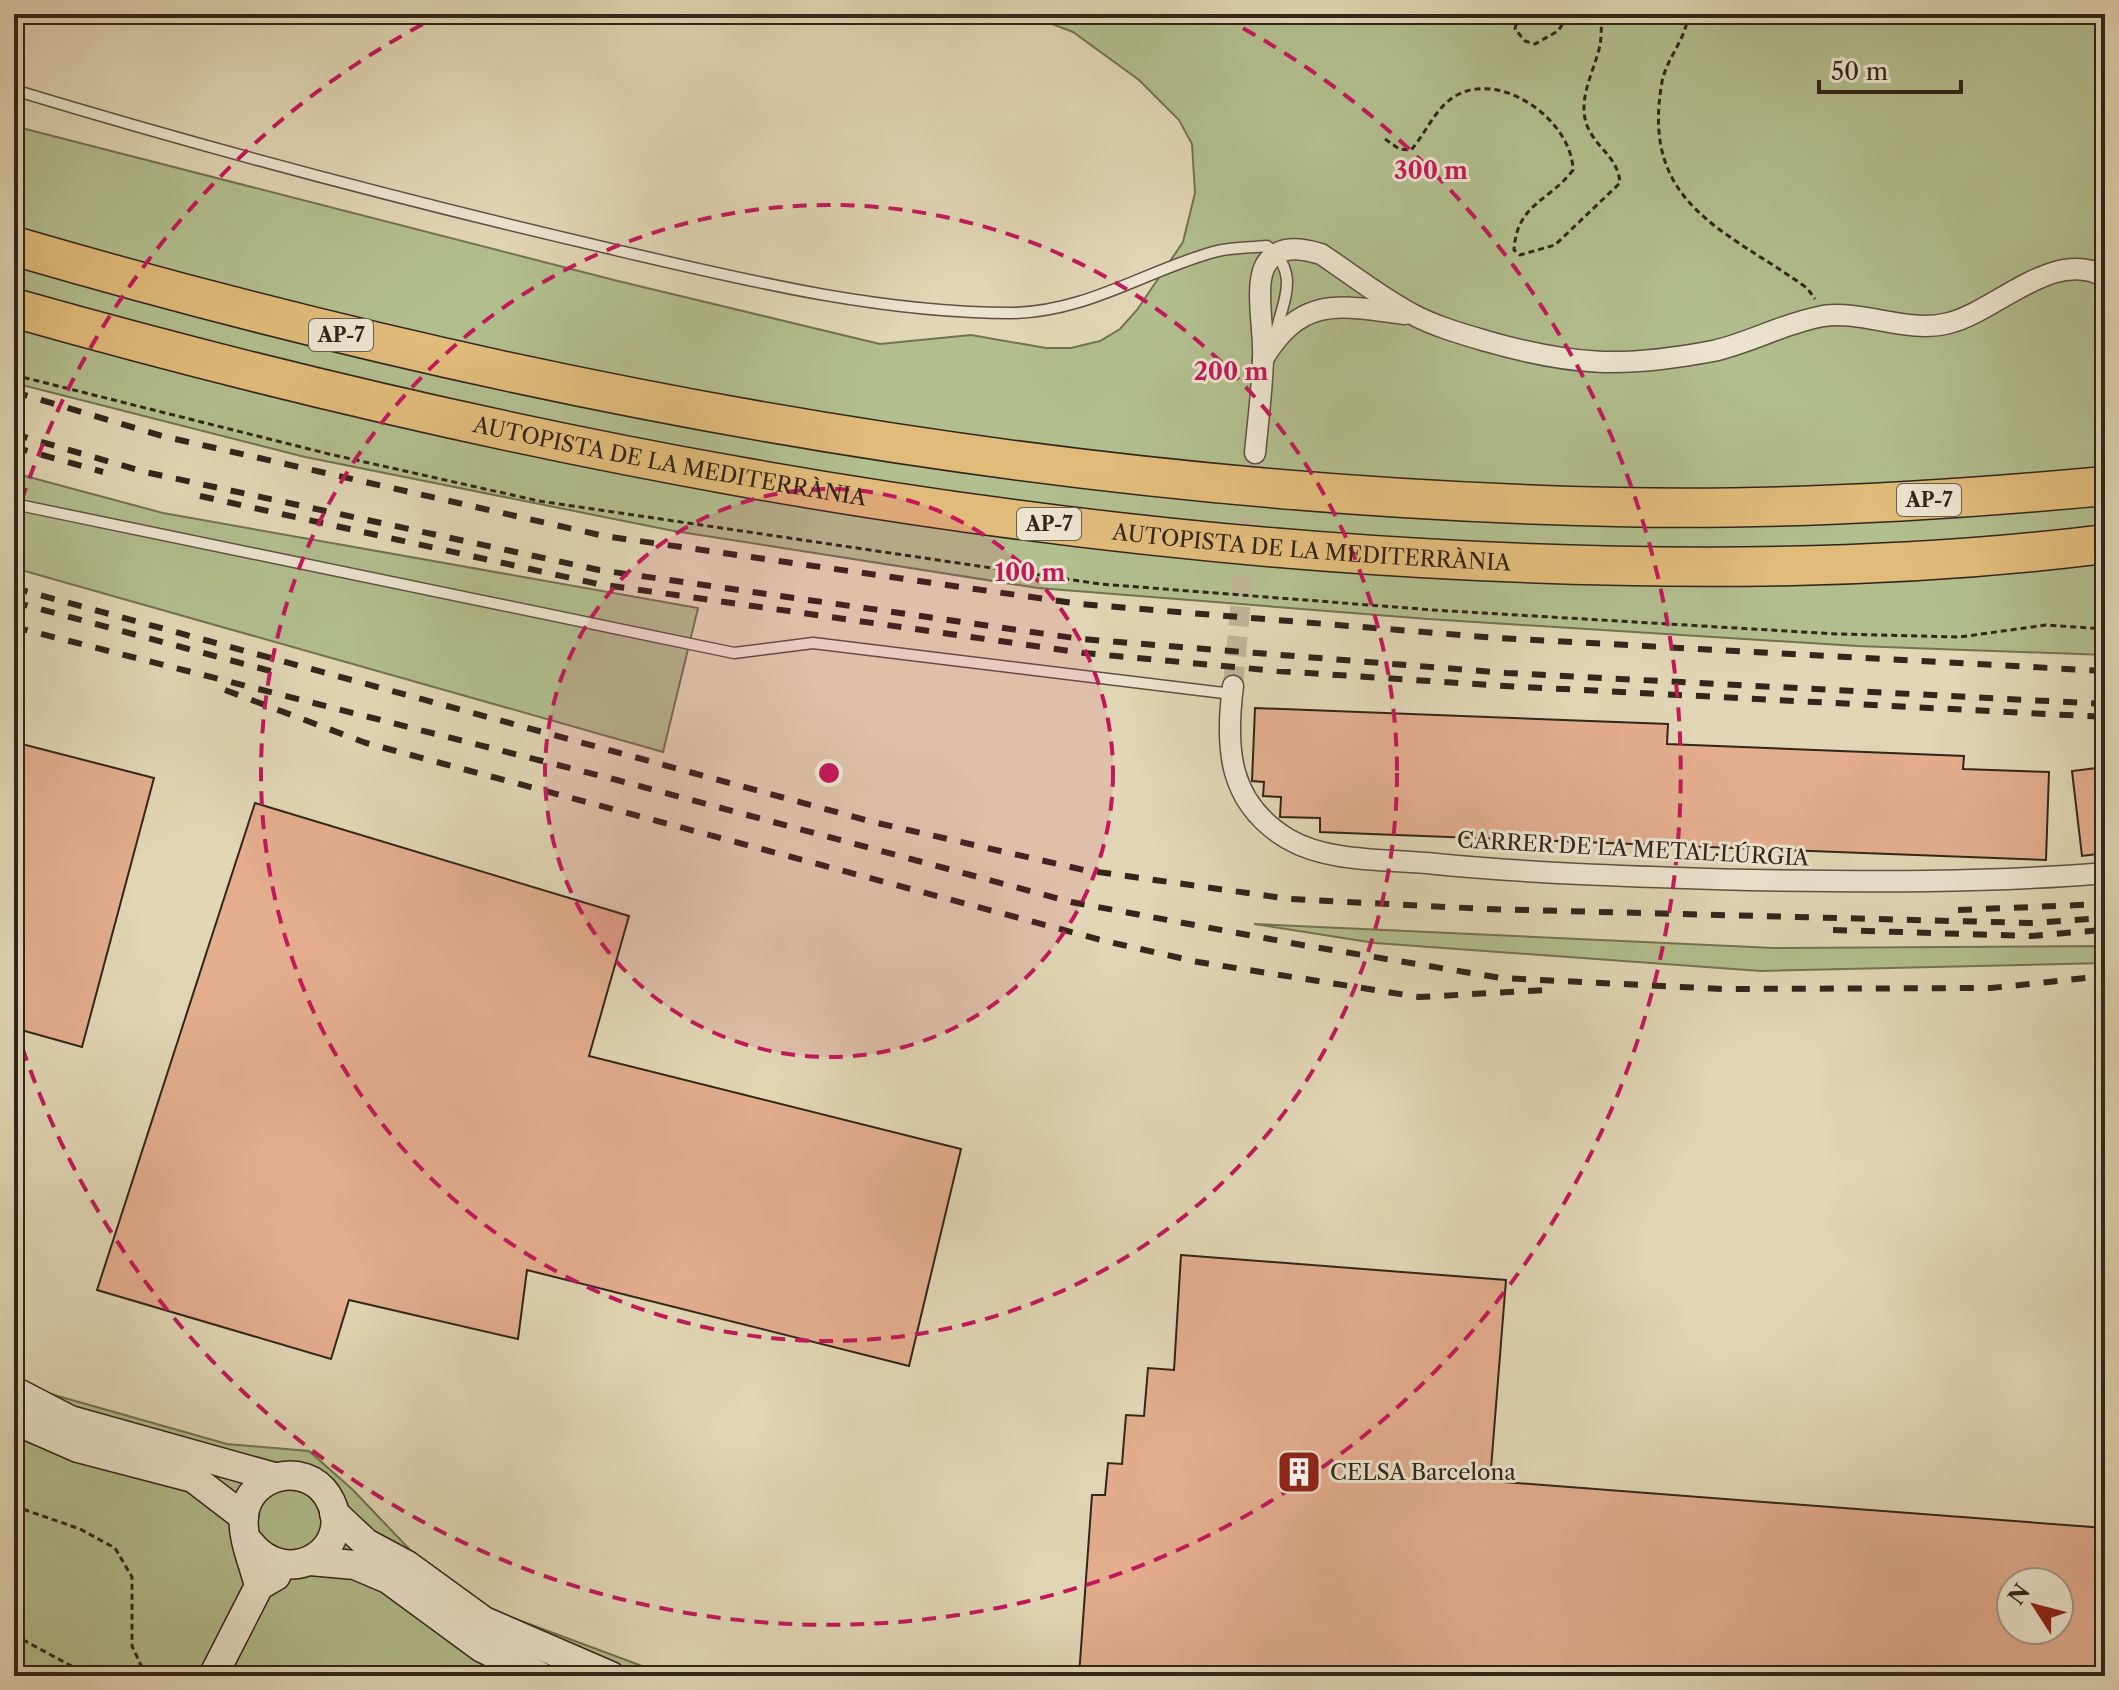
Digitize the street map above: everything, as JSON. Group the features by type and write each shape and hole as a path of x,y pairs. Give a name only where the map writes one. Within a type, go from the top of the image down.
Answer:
{"highway":[{"name":"AP-7","path":"14,246 391,347 672,406 814,431 1189,481 1333,494 1621,507 1859,504 2105,486"},
{"name":"AUTOPISTA DE LA MEDITERRÀNIA","path":"14,308 297,384 486,427 779,484 1132,535 1403,558 1627,567 1882,562 2105,544"}],"street":[{"path":"1255,453 1268,350 1262,278 1264,268 1277,254 1295,249 1321,254 1413,315"},
{"path":"1268,350 1295,322 1329,306 1413,315 1545,358 1591,364 1639,364 1717,350 1825,316 1861,317 1926,326 1978,312 2039,278 2078,269 2105,277"},
{"name":"CARRER DE LA METAL·LÚRGIA","path":"1232,690 1229,746 1231,768 1241,791 1271,827 1290,840 1330,854 1525,873 1749,880 1874,883 2105,873"},
{"path":"14,1391 70,1420 274,1477 287,1475 312,1481 323,1489 334,1513 366,1543 407,1565 484,1621 611,1676"},
{"path":"14,1420 78,1448 193,1478 246,1530 268,1561 355,1565 388,1579 482,1648 540,1676"},
{"path":"259,1586 246,1530 250,1497 274,1477"},
{"path":"213,1676 259,1586 302,1563 330,1541 334,1513"}],"lane":[{"path":"14,90 139,128 523,228 724,275 918,307 1015,313 1077,305 1210,253 1267,246 1277,254"},
{"path":"14,504 734,653 813,643 1232,690"}],"path":[{"path":"1519,14 1515,29 1525,41 1535,44 1558,31 1569,14"},
{"path":"1385,139 1399,149 1411,150 1444,103 1461,93 1487,86 1525,98 1552,125 1573,155 1573,170 1524,214 1515,231 1514,250 1520,255 1555,245 1620,183 1619,167 1590,133 1584,117 1584,96 1600,44 1604,14"},
{"path":"1688,14 1662,78 1657,123 1665,161 1680,193 1700,217 1807,288 1825,316"},
{"path":"14,1506 80,1529 115,1548 132,1577 132,1646 146,1676"},
{"path":"14,1635 90,1676"}],"green space":[{"path":"998,14 2105,14 2105,655 1857,646 1428,619 1038,588 674,531 305,457 14,383 14,126 618,281 880,344 971,335 1046,348 1071,348 1100,341 1120,329 1137,310 1183,242 1195,193 1192,144 1179,120 1139,80 1073,32 1047,22"},
{"path":"14,473 163,513 698,608 663,752 14,568"},
{"path":"1254,924 1774,948 2105,946 2105,963 1761,971 1375,943"},
{"path":"14,1377 33,1389 227,1444 309,1451 353,1490 454,1596 669,1676 14,1676"}],"building":[{"path":"1255,708 1668,724 1667,744 1964,756 1963,769 2049,772 2046,860 1320,832 1320,818 1280,817 1281,797 1263,796 1264,782 1252,781"},
{"path":"14,742 154,778 82,1047 14,1028"},
{"path":"2105,767 2105,853 2082,856 2072,771"},
{"path":"255,803 629,916 589,1056 961,1149 909,1366 527,1270 518,1339 349,1300 331,1359 97,1290"},
{"name":"CELSA Barcelona","path":"1181,1255 1506,1280 1490,1481 2105,1528 2105,1676 1079,1676 1092,1495 1105,1495 1108,1463 1122,1464 1126,1415 1144,1416 1148,1368 1174,1370"}],"tunnel":[{"path":"1233,686 1255,453"}],"railway":[{"path":"14,392 162,436 604,536 1080,604 1497,638 2105,671"},
{"path":"14,434 145,472 599,570 1081,639 1506,673 2105,704"},
{"path":"14,447 103,472"},
{"path":"200,496 598,584 1084,653 1277,671 1505,686 2105,717"},
{"path":"14,588 873,822 1084,870 1290,899 1486,909 2031,923 2105,918"},
{"path":"14,602 274,672"},
{"path":"14,627 617,780 1071,902 1302,945 1501,978 1722,989 1991,988 2105,976"},
{"path":"225,690 366,743 1105,941 1198,962 1419,997 1548,990"},
{"path":"1958,910 2105,904"},
{"path":"1833,930 2031,936 2101,930"}],"place":[{"name":"CELSA Barcelona","path":"1299,1472"}]}
